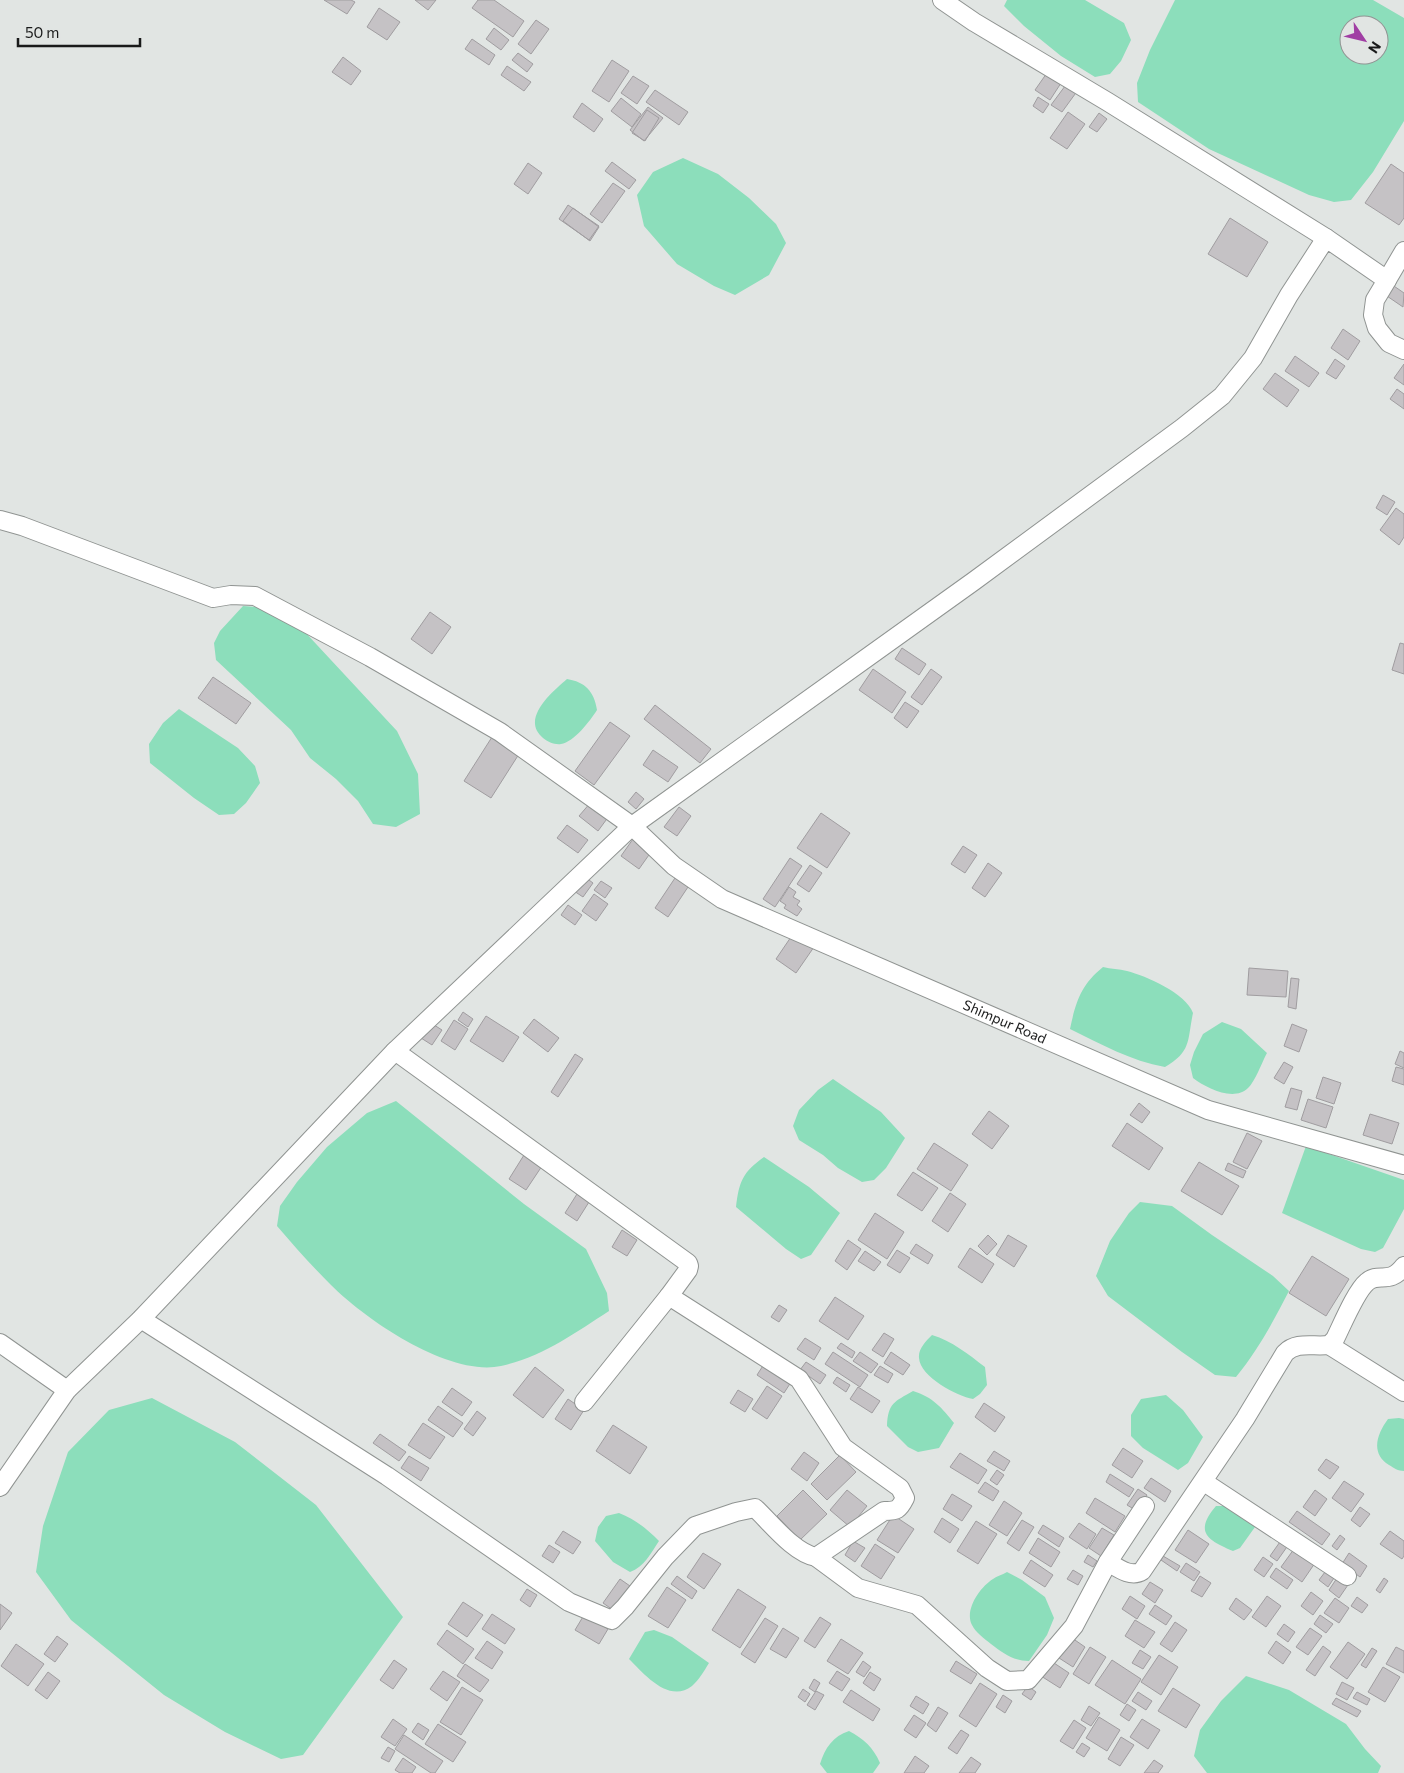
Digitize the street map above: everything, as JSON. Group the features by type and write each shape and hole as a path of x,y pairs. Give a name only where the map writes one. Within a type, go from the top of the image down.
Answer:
{"street":[{"path":"942,0 974,22 1326,238 1387,280"},
{"path":"0,1487 67,1390 141,1319 395,1051 632,826 974,581 1182,428 1222,396 1253,358 1289,295 1326,238"},
{"path":"1404,251 1375,300 1373,315 1377,328 1389,343 1404,350"},
{"name":"Shimpur Road","path":"0,520 22,526 213,598 231,595 255,596 370,658 500,732 632,826 674,866 722,899 1208,1110 1404,1164"},
{"path":"395,1051 688,1263 688,1270 669,1296 584,1402"},
{"path":"1329,1345 1367,1281 1375,1278 1389,1278 1399,1273 1404,1266"},
{"path":"669,1296 799,1378 843,1447 900,1488 905,1498 895,1511 884,1512 816,1557"},
{"path":"141,1319 387,1476 569,1602 612,1620 625,1607 665,1557 695,1526 736,1512 755,1508 798,1549 806,1555 816,1557 858,1588 917,1605 987,1668 1007,1681 1028,1680 1074,1626 1108,1562 1145,1506"},
{"path":"0,1343 67,1390"},
{"path":"1108,1562 1130,1573 1137,1574 1142,1571 1204,1482 1285,1353 1290,1348 1298,1345 1329,1345 1404,1392"},
{"path":"1204,1482 1347,1576"}],"shaded area":[{"path":"1007,0 1085,0 1124,23 1131,40 1121,61 1110,74 1095,77 1061,56 1024,26 1004,6"},
{"path":"1175,0 1373,0 1404,18 1404,121 1373,172 1351,200 1334,202 1309,195 1209,149 1138,102 1137,83 1150,50"},
{"path":"683,158 718,174 749,198 776,224 786,243 769,275 735,295 714,286 677,264 644,226 637,195 653,172"},
{"path":"243,606 256,607 304,631 397,731 418,774 420,814 396,827 373,824 358,801 336,779 310,758 291,730 216,660 214,643 220,631"},
{"path":"567,679 579,682 588,688 594,698 597,710 576,735 566,742 556,744 543,738 537,731 535,723 541,706"},
{"path":"179,709 238,748 255,766 260,783 246,803 234,814 219,815 150,763 149,744 163,723"},
{"path":"1103,967 1127,971 1154,981 1174,992 1189,1006 1193,1013 1189,1038 1184,1050 1174,1061 1165,1067 1140,1061 1070,1029 1080,994 1089,980"},
{"path":"1222,1022 1241,1029 1267,1053 1251,1085 1242,1092 1235,1094 1220,1092 1199,1082 1193,1078 1190,1065 1203,1034"},
{"path":"833,1079 881,1112 905,1138 886,1168 874,1180 862,1182 838,1168 823,1155 799,1140 793,1126 799,1110 818,1090"},
{"path":"396,1101 524,1204 586,1249 607,1293 609,1311 584,1328 530,1357 501,1366 480,1367 457,1363 410,1343 365,1314 331,1285 277,1226 280,1206 297,1182 327,1147 367,1113"},
{"path":"1306,1146 1404,1180 1404,1209 1383,1248 1375,1252 1361,1249 1282,1213"},
{"path":"764,1157 809,1187 840,1213 811,1255 801,1259 786,1249 736,1207 743,1178 751,1167"},
{"path":"1140,1202 1172,1206 1273,1276 1289,1291 1265,1335 1236,1377 1215,1375 1182,1352 1108,1296 1096,1276 1110,1241 1129,1213"},
{"path":"932,1335 953,1344 985,1367 987,1385 980,1394 973,1399 958,1394 932,1379 926,1372 921,1365 919,1355 923,1345"},
{"path":"913,1391 926,1396 954,1423 939,1448 918,1452 908,1447 887,1426 889,1412 893,1404"},
{"path":"1166,1395 1183,1410 1203,1437 1188,1463 1178,1470 1143,1448 1131,1436 1131,1415 1141,1399"},
{"path":"152,1398 235,1442 316,1505 403,1617 303,1755 281,1759 225,1732 164,1695 71,1620 36,1572 43,1526 68,1452 109,1410"},
{"path":"1388,1419 1404,1419 1404,1471 1389,1465 1379,1455 1377,1449 1378,1437"},
{"path":"1216,1506 1228,1506 1255,1527 1240,1548 1233,1551 1216,1543 1207,1534 1205,1529 1206,1522"},
{"path":"619,1513 650,1532 659,1541 643,1563 630,1572 613,1562 595,1541 598,1527 606,1516"},
{"path":"1007,1572 1022,1580 1045,1597 1054,1618 1047,1635 1029,1661 1008,1656 991,1644 973,1628 970,1619 972,1606 983,1587"},
{"path":"654,1630 672,1637 709,1663 692,1686 683,1691 666,1689 649,1679 629,1659 645,1632"},
{"path":"1246,1676 1289,1690 1346,1724 1381,1766 1378,1773 1207,1773 1194,1756 1200,1730 1221,1701"},
{"path":"849,1731 868,1744 877,1757 880,1763 873,1773 827,1773 820,1764 830,1743 838,1736"}],"building":[{"path":"324,0 351,0 355,2 347,14"},
{"path":"415,0 436,0 428,10"},
{"path":"478,0 494,0 524,21 513,37 472,8"},
{"path":"379,8 400,22 387,40 367,27"},
{"path":"536,20 549,29 531,54 518,44"},
{"path":"494,28 509,40 501,50 486,39"},
{"path":"472,39 495,55 489,65 465,49"},
{"path":"518,53 533,64 527,72 512,60"},
{"path":"343,57 361,71 351,85 332,72"},
{"path":"612,60 629,71 609,102 592,91"},
{"path":"507,66 531,82 524,91 501,75"},
{"path":"1049,70 1063,80 1050,100 1035,90"},
{"path":"633,76 649,86 637,104 621,93"},
{"path":"1068,82 1078,90 1062,112 1051,105"},
{"path":"655,90 688,112 679,125 646,102"},
{"path":"1038,97 1049,104 1043,113 1033,106"},
{"path":"621,98 641,114 632,127 611,111"},
{"path":"582,103 603,119 594,132 573,117"},
{"path":"648,107 663,118 644,141 630,130"},
{"path":"647,110 659,118 645,141 632,133"},
{"path":"1068,112 1085,124 1067,149 1050,138"},
{"path":"1099,113 1107,119 1097,132 1089,127"},
{"path":"612,162 636,180 629,189 605,171"},
{"path":"528,163 542,173 528,194 514,184"},
{"path":"1391,164 1404,173 1404,218 1399,225 1365,203"},
{"path":"613,183 625,191 602,223 590,214"},
{"path":"568,205 599,226 589,240 559,219"},
{"path":"573,208 599,227 590,241 563,221"},
{"path":"1230,218 1268,242 1247,277 1208,254"},
{"path":"1391,284 1404,293 1403,307 1384,294"},
{"path":"1343,329 1360,341 1348,360 1331,348"},
{"path":"1295,356 1319,373 1309,387 1285,371"},
{"path":"1335,359 1345,366 1336,379 1326,373"},
{"path":"1404,364 1404,385 1394,378"},
{"path":"1275,373 1299,390 1287,407 1263,389"},
{"path":"1397,389 1404,394 1404,409 1390,399"},
{"path":"1383,495 1395,502 1387,515 1376,508"},
{"path":"1396,508 1404,514 1404,537 1399,545 1380,530"},
{"path":"430,612 451,627 432,654 411,639"},
{"path":"1400,643 1404,644 1404,674 1392,670"},
{"path":"902,648 926,664 919,675 895,659"},
{"path":"873,669 906,692 892,713 859,690"},
{"path":"931,669 942,677 922,705 911,697"},
{"path":"213,677 251,703 236,724 198,698"},
{"path":"905,702 919,711 907,728 894,718"},
{"path":"655,705 711,749 700,763 644,719"},
{"path":"610,722 630,736 594,785 575,771"},
{"path":"492,737 519,754 491,798 464,781"},
{"path":"653,750 678,767 668,782 643,765"},
{"path":"636,792 644,799 636,809 628,802"},
{"path":"591,802 609,816 598,831 579,816"},
{"path":"679,807 691,816 677,836 664,827"},
{"path":"821,813 850,833 827,868 797,848"},
{"path":"567,825 588,840 578,853 557,838"},
{"path":"633,839 651,852 639,869 621,856"},
{"path":"963,846 977,855 965,873 951,864"},
{"path":"790,858 802,866 775,907 763,899"},
{"path":"988,863 1002,873 985,897 972,888"},
{"path":"810,865 822,873 809,892 797,884"},
{"path":"679,872 692,881 668,917 655,908"},
{"path":"581,874 593,883 583,897 571,889"},
{"path":"601,881 612,888 605,898 594,890"},
{"path":"789,887 796,892 793,897 800,901 797,905 802,909 797,916 784,908 786,905 780,901"},
{"path":"594,894 608,904 596,921 582,911"},
{"path":"568,905 582,915 575,925 561,915"},
{"path":"793,934 814,947 796,973 776,959"},
{"path":"1249,968 1288,971 1286,997 1247,995"},
{"path":"1291,978 1299,979 1296,1009 1288,1007"},
{"path":"463,1012 473,1019 468,1027 458,1020"},
{"path":"486,1016 519,1037 503,1062 470,1041"},
{"path":"534,1019 559,1038 548,1052 523,1033"},
{"path":"454,1020 468,1029 455,1050 441,1041"},
{"path":"431,1023 442,1030 432,1045 421,1038"},
{"path":"1292,1024 1307,1030 1299,1052 1284,1046"},
{"path":"1400,1051 1404,1053 1404,1068 1395,1064"},
{"path":"575,1054 583,1059 558,1097 551,1092"},
{"path":"1284,1062 1293,1067 1284,1084 1274,1078"},
{"path":"1396,1067 1404,1069 1404,1085 1392,1081"},
{"path":"1323,1077 1341,1083 1334,1104 1316,1098"},
{"path":"1291,1088 1302,1091 1297,1110 1285,1107"},
{"path":"1308,1099 1333,1107 1326,1128 1301,1120"},
{"path":"1139,1103 1150,1112 1142,1123 1130,1115"},
{"path":"989,1111 1009,1126 992,1149 972,1134"},
{"path":"1370,1114 1399,1123 1392,1144 1363,1135"},
{"path":"1127,1123 1163,1148 1149,1170 1112,1146"},
{"path":"1247,1133 1262,1141 1247,1169 1233,1162"},
{"path":"934,1143 968,1165 951,1191 917,1169"},
{"path":"524,1155 542,1166 526,1190 509,1179"},
{"path":"1199,1162 1239,1186 1222,1215 1181,1191"},
{"path":"1228,1163 1246,1171 1243,1178 1225,1170"},
{"path":"913,1172 938,1188 922,1211 897,1195"},
{"path":"950,1193 966,1204 948,1232 932,1221"},
{"path":"577,1194 589,1202 577,1221 565,1213"},
{"path":"875,1213 904,1232 887,1259 858,1240"},
{"path":"622,1230 637,1240 627,1256 612,1247"},
{"path":"988,1235 997,1244 987,1255 978,1246"},
{"path":"1008,1235 1027,1246 1014,1267 996,1255"},
{"path":"848,1240 861,1249 847,1270 835,1261"},
{"path":"916,1244 933,1255 928,1264 910,1253"},
{"path":"970,1248 994,1264 982,1283 958,1267"},
{"path":"897,1250 910,1258 900,1273 887,1265"},
{"path":"865,1251 881,1262 874,1271 858,1261"},
{"path":"1312,1256 1349,1279 1326,1316 1289,1293"},
{"path":"835,1297 864,1316 848,1340 819,1321"},
{"path":"779,1305 787,1310 779,1322 771,1317"},
{"path":"884,1333 894,1339 883,1357 872,1350"},
{"path":"805,1338 821,1348 814,1360 797,1349"},
{"path":"841,1343 855,1352 852,1358 837,1348"},
{"path":"833,1352 868,1375 860,1387 825,1364"},
{"path":"860,1352 878,1364 871,1373 853,1361"},
{"path":"891,1352 910,1365 903,1375 884,1363"},
{"path":"766,1361 793,1379 784,1393 757,1375"},
{"path":"806,1362 826,1375 820,1384 800,1370"},
{"path":"880,1366 893,1374 888,1383 874,1375"},
{"path":"535,1367 564,1390 543,1418 513,1395"},
{"path":"837,1377 850,1385 846,1392 833,1383"},
{"path":"767,1386 782,1396 767,1419 752,1409"},
{"path":"858,1387 880,1401 872,1413 850,1399"},
{"path":"452,1388 472,1402 462,1416 442,1402"},
{"path":"738,1390 753,1399 745,1412 730,1403"},
{"path":"568,1399 584,1410 571,1430 555,1419"},
{"path":"984,1403 1005,1417 995,1432 975,1417"},
{"path":"438,1406 463,1423 453,1437 428,1420"},
{"path":"477,1411 486,1418 473,1436 464,1429"},
{"path":"423,1423 445,1437 430,1459 408,1445"},
{"path":"613,1425 647,1447 630,1474 596,1451"},
{"path":"380,1434 406,1452 399,1461 373,1443"},
{"path":"1123,1448 1143,1461 1132,1478 1112,1465"},
{"path":"994,1451 1010,1461 1004,1471 987,1461"},
{"path":"804,1452 819,1463 807,1481 791,1469"},
{"path":"960,1453 987,1470 978,1484 950,1467"},
{"path":"840,1455 856,1472 827,1500 811,1484"},
{"path":"409,1456 429,1468 421,1481 401,1468"},
{"path":"1326,1459 1339,1467 1330,1479 1318,1470"},
{"path":"997,1470 1004,1475 997,1485 990,1480"},
{"path":"1110,1474 1134,1489 1129,1497 1106,1482"},
{"path":"1151,1478 1171,1491 1165,1502 1144,1488"},
{"path":"1344,1481 1364,1494 1351,1512 1332,1498"},
{"path":"985,1482 999,1491 993,1501 978,1492"},
{"path":"1138,1489 1147,1495 1137,1511 1127,1505"},
{"path":"803,1490 827,1514 800,1540 777,1516"},
{"path":"847,1490 867,1506 850,1527 830,1510"},
{"path":"1315,1490 1327,1499 1315,1516 1303,1507"},
{"path":"952,1494 972,1506 962,1521 943,1509"},
{"path":"1095,1498 1125,1516 1115,1532 1086,1513"},
{"path":"1004,1501 1022,1513 1007,1536 989,1525"},
{"path":"1360,1507 1370,1514 1360,1527 1351,1520"},
{"path":"1297,1511 1330,1534 1322,1545 1289,1522"},
{"path":"893,1515 914,1529 898,1553 877,1540"},
{"path":"942,1518 959,1529 950,1543 934,1532"},
{"path":"1022,1520 1034,1527 1019,1551 1007,1543"},
{"path":"976,1521 997,1534 978,1564 957,1551"},
{"path":"1079,1523 1096,1534 1087,1549 1069,1537"},
{"path":"1043,1525 1064,1538 1059,1547 1038,1533"},
{"path":"1102,1528 1114,1535 1101,1556 1089,1548"},
{"path":"1188,1530 1209,1544 1196,1563 1175,1550"},
{"path":"563,1531 581,1542 573,1554 555,1543"},
{"path":"1390,1531 1404,1541 1404,1556 1402,1559 1380,1544"},
{"path":"1340,1535 1345,1539 1337,1550 1332,1546"},
{"path":"1038,1538 1060,1552 1051,1567 1029,1553"},
{"path":"1282,1539 1289,1544 1277,1561 1270,1556"},
{"path":"853,1541 865,1548 855,1562 845,1555"},
{"path":"875,1544 895,1557 881,1579 861,1566"},
{"path":"549,1545 560,1552 553,1563 542,1556"},
{"path":"1294,1549 1315,1563 1302,1582 1281,1567"},
{"path":"703,1553 721,1564 704,1589 687,1577"},
{"path":"1349,1553 1367,1566 1360,1577 1342,1564"},
{"path":"1088,1555 1097,1561 1093,1567 1084,1562"},
{"path":"1163,1556 1180,1566 1177,1571 1161,1560"},
{"path":"1263,1557 1273,1564 1264,1577 1254,1570"},
{"path":"1031,1560 1053,1575 1045,1587 1023,1573"},
{"path":"1186,1563 1200,1572 1194,1581 1180,1572"},
{"path":"1276,1568 1293,1580 1287,1589 1270,1577"},
{"path":"1328,1568 1336,1575 1328,1587 1319,1580"},
{"path":"1073,1570 1083,1576 1078,1585 1067,1579"},
{"path":"1339,1575 1350,1582 1339,1598 1329,1590"},
{"path":"677,1576 697,1591 692,1599 671,1584"},
{"path":"1200,1576 1211,1583 1202,1597 1191,1591"},
{"path":"1384,1578 1388,1581 1380,1593 1376,1590"},
{"path":"620,1579 630,1586 613,1610 603,1603"},
{"path":"1150,1582 1163,1590 1155,1603 1142,1594"},
{"path":"667,1587 686,1600 668,1628 648,1616"},
{"path":"527,1589 537,1595 530,1607 520,1600"},
{"path":"738,1589 766,1607 740,1648 712,1630"},
{"path":"1311,1592 1323,1601 1313,1615 1301,1606"},
{"path":"1130,1596 1145,1606 1137,1619 1122,1609"},
{"path":"1267,1596 1281,1606 1266,1627 1252,1617"},
{"path":"1357,1597 1368,1605 1362,1613 1351,1606"},
{"path":"1236,1598 1252,1610 1244,1620 1229,1609"},
{"path":"1335,1598 1349,1608 1339,1623 1324,1613"},
{"path":"463,1602 483,1615 467,1637 448,1624"},
{"path":"0,1604 12,1613 0,1630"},
{"path":"1155,1605 1172,1616 1166,1625 1149,1614"},
{"path":"492,1614 515,1629 505,1644 482,1629"},
{"path":"584,1615 608,1629 599,1644 575,1630"},
{"path":"1320,1615 1333,1624 1326,1633 1314,1624"},
{"path":"820,1617 831,1624 815,1648 804,1641"},
{"path":"765,1618 778,1626 755,1663 741,1654"},
{"path":"1135,1620 1155,1632 1144,1648 1125,1636"},
{"path":"1175,1622 1187,1630 1172,1652 1160,1644"},
{"path":"1284,1624 1295,1632 1288,1642 1277,1634"},
{"path":"783,1628 799,1638 786,1658 770,1649"},
{"path":"1310,1628 1322,1636 1308,1655 1296,1647"},
{"path":"447,1630 474,1649 463,1664 437,1644"},
{"path":"57,1636 68,1644 55,1662 44,1654"},
{"path":"1072,1638 1085,1647 1073,1667 1059,1658"},
{"path":"841,1639 863,1653 848,1674 827,1661"},
{"path":"487,1641 503,1652 492,1669 475,1658"},
{"path":"1276,1641 1291,1652 1283,1664 1268,1653"},
{"path":"1348,1642 1365,1654 1347,1679 1330,1667"},
{"path":"16,1644 44,1664 28,1686 1,1666"},
{"path":"1323,1646 1331,1652 1315,1676 1306,1670"},
{"path":"1090,1647 1106,1657 1089,1684 1073,1674"},
{"path":"1396,1647 1404,1651 1404,1673 1386,1664"},
{"path":"1372,1648 1377,1651 1366,1668 1361,1665"},
{"path":"1140,1650 1151,1657 1143,1669 1132,1663"},
{"path":"1159,1655 1178,1667 1161,1695 1141,1682"},
{"path":"394,1660 407,1669 393,1689 380,1680"},
{"path":"1112,1660 1141,1679 1125,1704 1095,1685"},
{"path":"863,1661 871,1667 864,1677 856,1672"},
{"path":"956,1661 977,1674 971,1684 950,1671"},
{"path":"1051,1661 1069,1673 1060,1688 1041,1676"},
{"path":"465,1664 489,1680 480,1692 457,1676"},
{"path":"1383,1667 1400,1677 1385,1702 1368,1692"},
{"path":"443,1671 460,1682 447,1701 430,1689"},
{"path":"837,1671 850,1679 842,1691 829,1683"},
{"path":"48,1672 60,1681 47,1699 35,1690"},
{"path":"870,1672 881,1679 874,1691 863,1683"},
{"path":"814,1679 820,1683 815,1692 809,1688"},
{"path":"1342,1682 1354,1688 1347,1700 1336,1694"},
{"path":"980,1683 997,1694 976,1727 959,1716"},
{"path":"1028,1686 1036,1692 1031,1700 1022,1694"},
{"path":"462,1687 483,1700 461,1735 440,1722"},
{"path":"1173,1688 1200,1705 1186,1728 1158,1711"},
{"path":"803,1689 810,1694 805,1702 798,1697"},
{"path":"851,1690 880,1709 873,1721 843,1702"},
{"path":"816,1691 824,1695 815,1710 807,1705"},
{"path":"1138,1692 1152,1701 1146,1710 1132,1701"},
{"path":"1357,1692 1370,1699 1367,1705 1353,1698"},
{"path":"1003,1695 1012,1701 1005,1713 996,1707"},
{"path":"916,1696 929,1704 923,1714 910,1706"},
{"path":"1336,1698 1361,1711 1357,1717 1332,1704"},
{"path":"1127,1704 1136,1710 1129,1721 1120,1715"},
{"path":"1089,1706 1100,1713 1091,1726 1081,1720"},
{"path":"938,1707 948,1713 936,1732 927,1725"},
{"path":"914,1715 926,1723 916,1738 904,1730"},
{"path":"1099,1717 1120,1730 1107,1751 1086,1738"},
{"path":"393,1719 407,1729 395,1746 381,1737"},
{"path":"1142,1719 1160,1730 1148,1749 1130,1737"},
{"path":"1074,1720 1086,1728 1073,1749 1060,1741"},
{"path":"418,1723 429,1730 423,1740 412,1732"},
{"path":"438,1724 466,1742 453,1762 425,1744"},
{"path":"961,1730 969,1735 957,1754 948,1748"},
{"path":"404,1735 443,1761 435,1773 431,1773 395,1749"},
{"path":"1121,1737 1134,1745 1120,1766 1108,1759"},
{"path":"1082,1743 1090,1748 1084,1757 1076,1752"},
{"path":"388,1747 395,1751 389,1762 381,1758"},
{"path":"915,1756 929,1766 924,1773 904,1773"},
{"path":"971,1757 981,1764 975,1773 959,1773"},
{"path":"403,1758 416,1767 412,1773 400,1773 395,1770"},
{"path":"1154,1760 1163,1766 1158,1773 1144,1773"}]}
